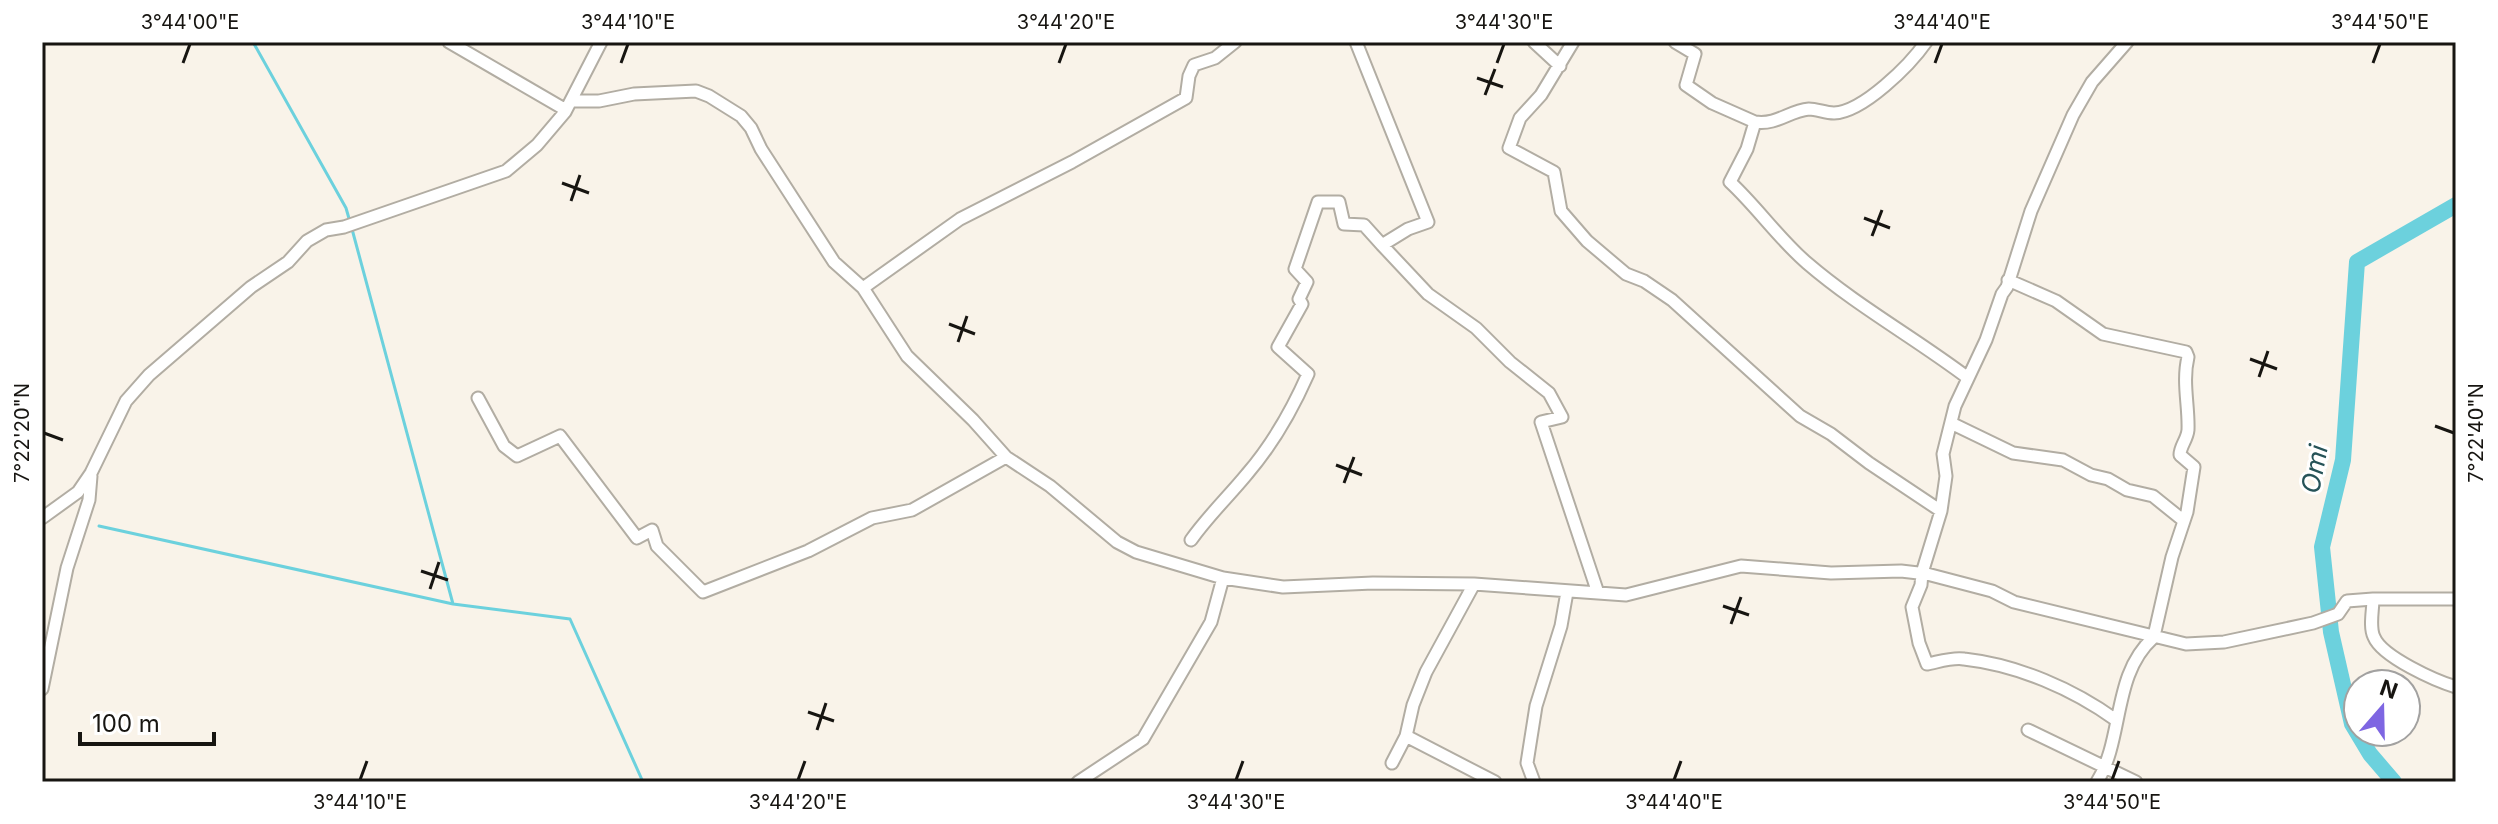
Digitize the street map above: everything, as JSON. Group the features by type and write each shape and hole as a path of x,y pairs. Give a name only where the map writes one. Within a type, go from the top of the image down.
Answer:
{"street":[{"path":"449,42 569,106 634,94 696,91 729,107 751,128 761,149 834,262 863,288 907,356 1006,457 1050,486 1117,542 1136,552 1223,578 1262,586 1474,584 1626,595 1741,566 1831,573 1901,571 1922,573 1992,591 2014,602 2176,643 2207,643 2313,623 2338,614 2347,601 2456,599"},
{"path":"42,518 78,492 91,473 126,401 149,375 251,287 288,262 307,241 326,230 506,171 537,145 569,106 601,42"},
{"path":"863,288 960,219 1072,162 1186,98 1194,65 1215,58 1235,42"},
{"path":"1356,42 1428,222 1408,229 1382,245"},
{"path":"1534,42 1560,66"},
{"path":"1573,42 1541,95 1520,118 1509,148 1554,172 1561,211 1587,241 1626,274 1644,281 1672,300 1800,416 1941,511"},
{"path":"1675,42 1695,54 1686,85 1712,103 1755,122 1769,124 1807,109 1836,113 1867,99 1914,59 1926,42"},
{"path":"2116,720 2084,698 2023,673 1961,658 1927,664 1912,607 1941,511 1946,476 1943,454 1953,424 1952,414 1986,340 2031,211 2073,115 2092,82 2127,42"},
{"path":"579,88 588,102"},
{"path":"1755,122 1747,149 1730,182 1806,262 1886,323 1968,378"},
{"path":"1191,540 1269,444 1308,374 1278,347 1302,304 1299,299 1307,282 1295,269 1318,202 1339,202 1344,224 1364,225 1428,294 1476,328 1510,362 1549,393 1562,417 1541,422 1598,593"},
{"path":"2008,280 2056,301 2103,334 2186,352 2188,357 2184,393 2187,437 2179,451 2194,467 2195,473 2154,637 2142,649 2132,667 2105,766 2097,782"},
{"path":"478,398 504,446 517,456 560,436 637,538 652,530 657,546 703,592 808,551 872,518 912,510 1006,457"},
{"path":"1953,424 2013,453 2063,460 2127,490 2153,496 2184,521"},
{"path":"42,689 67,568 89,500 91,473"},
{"path":"1078,782 1143,739 1211,622 1223,578"},
{"path":"1392,763 1406,736 1413,705 1426,672 1474,584"},
{"path":"1534,782 1527,763 1536,706 1561,626 1567,592"},
{"path":"2373,599 2374,638 2381,648 2423,674 2456,687"},
{"path":"2028,730 2136,782"},
{"path":"1406,736 1495,782"}],"waterway":[{"path":"253,42 346,208 350,222"},
{"name":"Omi","path":"2394,782 2370,754 2352,724 2331,632 2322,547 2343,460 2357,262 2456,205"},
{"path":"352,229 453,604"},
{"path":"99,526 453,604 570,619 643,782"}]}
